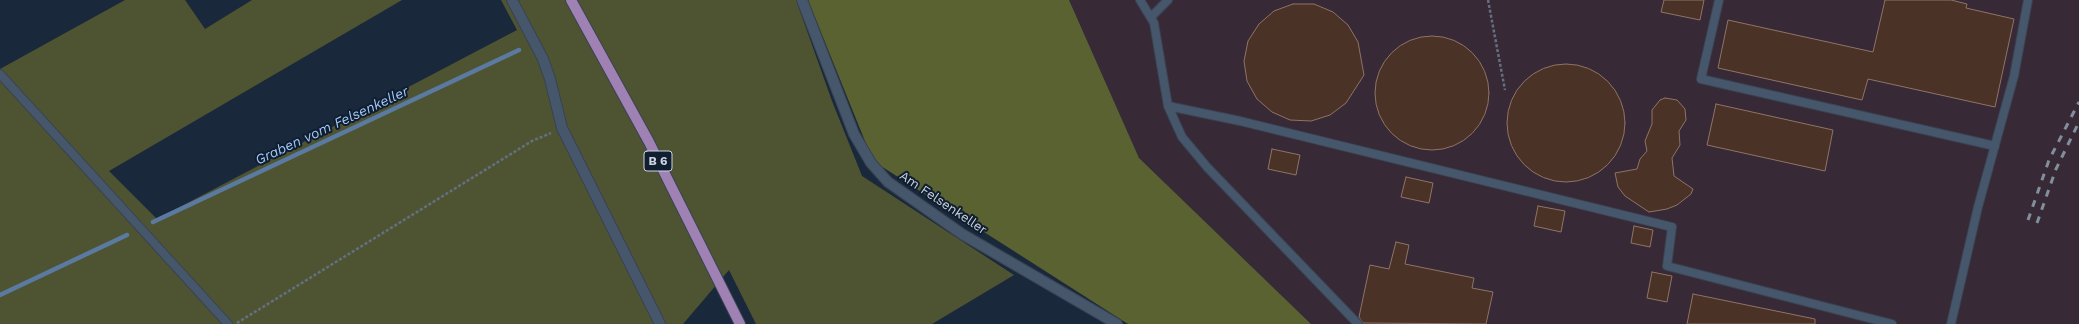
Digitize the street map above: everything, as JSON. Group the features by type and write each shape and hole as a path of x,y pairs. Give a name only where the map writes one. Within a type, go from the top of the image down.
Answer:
{"main road":[{"name":"B 6","path":"571,0 648,142 740,324"}],"street":[{"path":"512,0 544,59 562,128 658,319"},
{"name":"Am Felsenkeller","path":"802,0 854,134 871,163 888,182 962,234 1117,324"}],"lane":[{"path":"1140,0 1154,24 1168,106 1182,137 1208,167 1358,324"},
{"path":"1150,17 1168,0"},
{"path":"1719,0 1701,79 1995,146"},
{"path":"1951,324 1978,207 2014,76 2028,1 2019,0"},
{"path":"0,74 228,324"},
{"path":"1168,106 1240,121 1672,227 1667,266 1892,324"}],"path":[{"path":"1488,0 1505,90"},
{"path":"235,324 532,141 562,128"}],"shaded area":[{"path":"1069,0 2079,0 2079,324 1311,324 1139,158"}],"green space":[{"path":"125,0 185,0 205,29 252,0 402,0 109,171 157,219 517,30 501,0 796,0 832,101 862,176 1014,275 932,324 756,324 729,270 683,324 0,324 0,69"},
{"path":"808,0 1069,0 1139,158 1311,324 1128,324 873,161"}],"building":[{"path":"1664,0 1704,0 1700,20 1661,12"},
{"path":"1885,0 1951,0 1967,4 1966,8 2014,19 1995,107 1868,79 1862,100 1718,68 1728,20 1873,52"},
{"path":"1293,4 1314,4 1333,12 1348,25 1358,42 1364,75 1346,103 1330,115 1311,121 1290,120 1272,112 1257,99 1247,81 1244,61 1248,41 1259,24 1274,11"},
{"path":"1432,36 1454,40 1473,52 1485,71 1489,93 1485,115 1473,134 1454,146 1432,150 1410,146 1391,134 1379,115 1375,93 1379,71 1391,52 1410,40"},
{"path":"1566,64 1589,68 1608,81 1621,100 1625,123 1621,146 1608,165 1589,178 1566,182 1543,178 1524,165 1511,146 1507,123 1511,100 1524,81 1543,68"},
{"path":"1665,98 1677,100 1685,109 1686,120 1679,131 1680,145 1672,158 1674,176 1693,189 1691,194 1677,205 1667,209 1649,212 1625,196 1618,187 1615,173 1637,169 1640,159 1647,151 1645,141 1652,124 1652,110 1660,100"},
{"path":"1716,104 1833,130 1825,171 1707,145"},
{"path":"1272,149 1300,155 1296,175 1268,169"},
{"path":"1406,177 1433,183 1429,203 1401,197"},
{"path":"1538,206 1565,211 1561,232 1534,226"},
{"path":"1634,226 1653,230 1650,247 1631,243"},
{"path":"1396,242 1409,245 1405,264 1474,278 1472,288 1493,292 1486,324 1363,323 1359,317 1370,265 1389,269"},
{"path":"1652,272 1672,276 1667,302 1647,298"},
{"path":"1693,294 1815,319 1815,324 1687,324"}],"waterway":[{"name":"Graben vom Felsenkeller","path":"153,222 519,50"},
{"name":"Graben vom Felsenkeller","path":"0,295 127,235"}],"railway":[{"path":"2028,220 2049,160 2079,102"},
{"path":"2037,223 2056,169 2079,122"}]}
